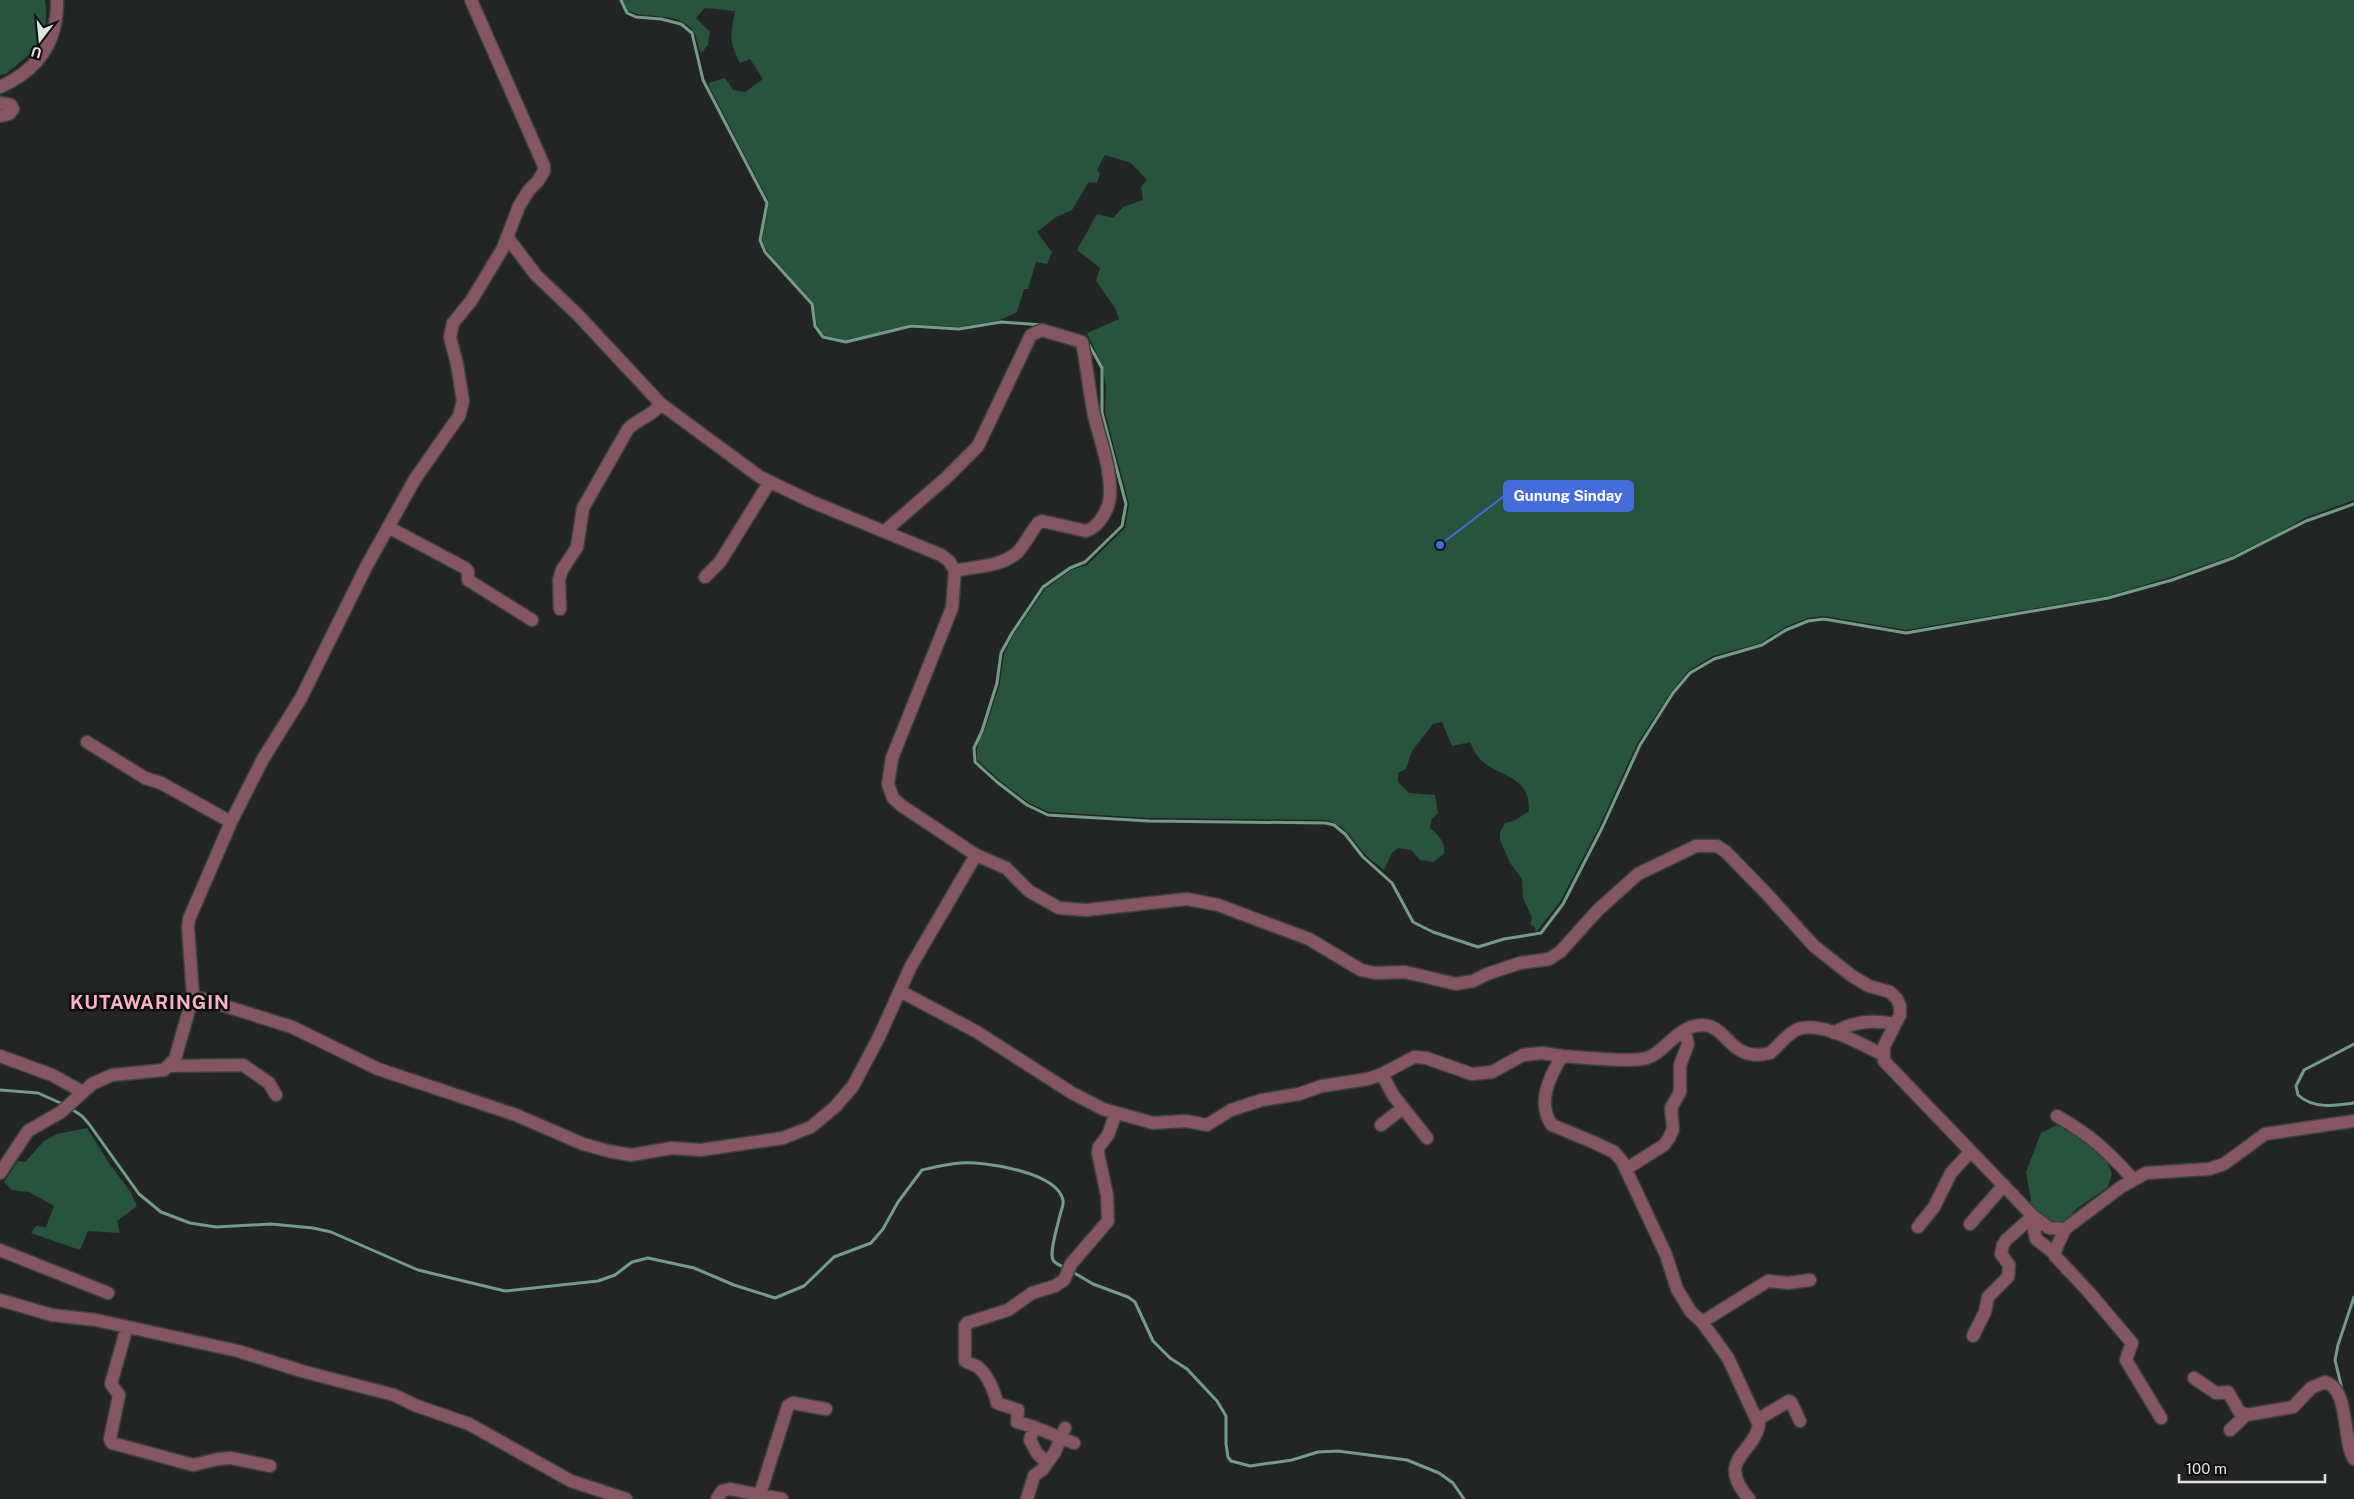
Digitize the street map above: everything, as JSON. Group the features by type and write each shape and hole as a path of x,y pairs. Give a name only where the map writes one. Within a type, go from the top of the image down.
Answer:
{"street":[{"path":"0,87 33,65 46,51 55,24 57,0"},
{"path":"170,1066 180,1049 193,996 189,919 231,822 263,759 301,698 332,633 388,527 416,479 459,416 463,401 450,337 453,323 472,300 507,236 519,206 544,171 544,166 471,0"},
{"path":"0,103 11,104 13,109 9,114 0,116"},
{"path":"507,236 536,275 578,315 661,404 769,483 941,555 949,561 955,571 952,608 892,758 888,784 893,798 902,806 976,855 1006,868 1029,891 1060,908 1086,910 1187,899 1218,905 1309,939 1361,970 1375,973 1412,974 1456,984 1473,981 1513,965 1549,959 1560,952 1598,910 1638,874 1696,846 1717,846 1765,892 1814,946 1869,986 1890,992 1900,1006 1900,1015 1884,1046 1884,1055 1890,1069 2036,1219 2049,1228 2066,1229"},
{"path":"885,531 946,478 978,446 1031,335 1042,330 1082,342 1092,406 1111,492 1103,516 1092,529 1086,531 1042,521 1038,523 1018,552 1008,558 996,563 955,571"},
{"path":"560,609 559,580 562,570 577,547 585,503 628,429 636,422 650,416 661,404"},
{"path":"705,577 720,562 769,483"},
{"path":"388,527 465,568 468,571 468,580 532,620"},
{"path":"86,742 145,778 161,783 231,822"},
{"path":"193,996 298,1029 378,1069 516,1115 583,1144 608,1152 631,1155 672,1148 701,1150 783,1138 811,1127 835,1107 853,1086 911,966 976,855"},
{"path":"900,990 977,1032 1072,1093 1116,1113 1153,1124 1186,1121 1207,1125 1231,1110 1262,1100 1299,1094 1322,1086 1368,1079 1414,1058 1426,1058 1472,1074 1492,1072 1523,1055 1532,1053 1605,1059 1648,1058 1670,1039 1701,1025 1709,1026 1737,1050 1752,1056 1770,1054 1785,1038 1798,1030 1811,1027 1834,1033 1884,1055"},
{"path":"1834,1033 1858,1023 1882,1021 1895,1024"},
{"path":"1626,1169 1664,1145 1673,1129 1671,1108 1680,1092 1680,1065 1688,1044 1685,1031"},
{"path":"0,1056 52,1075 81,1093"},
{"path":"1562,1056 1548,1082 1544,1109 1548,1119 1552,1125 1559,1129 1614,1152 1622,1161 1666,1255 1677,1289 1691,1312 1702,1322 1728,1358 1757,1420 1758,1432 1737,1459 1736,1465 1739,1482 1749,1499"},
{"path":"2,1166 28,1131 61,1112 81,1093 100,1079 112,1075 155,1072 170,1066 243,1065 269,1084 276,1095"},
{"path":"1382,1074 1393,1095 1427,1138"},
{"path":"1382,1125 1403,1108"},
{"path":"1074,1443 1063,1433 1017,1422 1018,1410 997,1403 995,1393 982,1372 978,1367 964,1361 965,1326 967,1323 1008,1310 1032,1293 1055,1286 1064,1280 1071,1264 1106,1225 1108,1215 1107,1201 1098,1153 1116,1113"},
{"path":"2056,1116 2084,1132 2101,1145 2133,1179"},
{"path":"2054,1253 2066,1229 2133,1179 2146,1173 2209,1169 2224,1164 2265,1134 2354,1121"},
{"path":"1918,1227 1934,1206 1952,1173 1970,1152"},
{"path":"1970,1224 2004,1185"},
{"path":"2036,1219 2034,1230 2036,1239 2054,1253 2132,1343 2126,1360 2161,1418"},
{"path":"1973,1336 1985,1312 1988,1297 2008,1277 2009,1265 2001,1254 2003,1245 2036,1219"},
{"path":"0,1250 108,1294"},
{"path":"1702,1322 1768,1280 1788,1283 1810,1280"},
{"path":"0,1300 52,1315 96,1320 238,1351 305,1372 394,1395 417,1406 469,1424 571,1481 626,1499"},
{"path":"127,1327 111,1384 119,1395 110,1439 112,1443 193,1465 231,1458 270,1466"},
{"path":"2194,1378 2216,1392 2228,1392 2238,1411 2246,1416"},
{"path":"2230,1430 2246,1416 2293,1407 2310,1388 2320,1382 2329,1383 2343,1406 2348,1443 2354,1459"},
{"path":"1757,1420 1789,1401 1800,1421"},
{"path":"760,1494 788,1406 793,1403 826,1409"},
{"path":"1034,1427 1030,1440 1037,1453 1047,1463"},
{"path":"1027,1499 1034,1476 1055,1452 1063,1433"},
{"path":"717,1499 719,1494 725,1489 782,1499"}],"green space":[{"path":"0,0 45,0 46,26 39,43 33,51 6,74 0,75"},
{"path":"623,0 2354,0 2354,500 2305,518 2232,556 2108,596 1906,630 1824,616 1808,618 1785,627 1761,643 1713,656 1688,671 1671,692 1637,744 1599,827 1560,902 1536,932 1534,926 1530,924 1532,918 1523,898 1522,879 1510,863 1500,840 1500,832 1505,823 1514,821 1529,811 1525,790 1512,779 1480,759 1470,742 1452,746 1442,722 1433,724 1412,751 1406,769 1398,773 1398,782 1409,793 1435,795 1438,813 1432,819 1430,828 1441,839 1444,846 1444,854 1433,862 1420,860 1411,850 1398,848 1392,853 1384,870 1367,856 1344,829 1326,820 1149,818 1049,812 1029,803 999,780 977,760 977,749 1000,683 1004,654 1014,634 1045,589 1071,570 1087,565 1125,528 1129,504 1105,412 1106,388 1103,367 1087,333 1119,319 1115,308 1096,281 1100,268 1077,250 1097,214 1113,218 1123,207 1143,200 1141,187 1147,180 1131,163 1105,155 1097,170 1100,173 1097,183 1089,182 1072,210 1056,217 1037,232 1052,252 1047,264 1036,262 1028,289 1024,289 1017,312 1000,320 959,327 911,324 846,341 824,335 817,325 813,303 767,251 762,240 769,202 710,88 709,83 725,78 733,90 745,92 763,79 750,59 740,63 736,55 731,37 735,11 705,8 696,18 710,32 708,45 701,53 694,32 684,22 668,17 643,15 628,11"},
{"path":"2057,1125 2082,1138 2097,1150 2109,1165 2112,1174 2108,1187 2076,1209 2067,1220 2052,1223 2029,1205 2031,1200 2026,1172 2041,1133"},
{"path":"87,1128 111,1166 130,1191 137,1206 117,1221 120,1233 88,1231 80,1250 31,1233 36,1226 46,1227 54,1206 29,1192 12,1190 4,1182 18,1161 25,1162 44,1141 57,1134"}],"waterway":[{"path":"621,0 627,13 636,17 661,19 681,24 692,33 703,80 767,203 760,240 765,252 812,304 815,326 823,337 846,342 911,326 959,329 1001,322 1043,325"},
{"path":"1087,341 1102,368 1102,413 1126,504 1122,526 1085,562 1070,568 1043,587 1012,633 1001,653 997,683 982,731 974,748 975,762 1027,805 1048,815 1149,821 1326,823 1334,825 1345,834 1363,857 1392,883 1413,922 1433,932 1478,947 1504,939 1541,933 1563,904 1602,828 1640,745 1673,693 1690,673 1714,659 1762,645 1786,630 1808,621 1824,619 1906,633 2108,598 2172,580 2233,558 2306,521 2354,504"},
{"path":"2354,1044 2304,1070 2296,1086 2298,1095 2310,1103 2324,1105 2354,1103"},
{"path":"0,1090 38,1093 65,1105"},
{"path":"70,1108 82,1116 89,1124 139,1194 161,1212 190,1223 216,1227 271,1224 313,1228 331,1232 418,1270 505,1291 598,1281 615,1275 632,1262 648,1258 694,1268 734,1285 775,1298 804,1286 834,1257 871,1243 883,1229 898,1202 922,1170 960,1163 1002,1166 1018,1170 1034,1175 1058,1190 1063,1204 1054,1238 1052,1256 1055,1263 1066,1268"},
{"path":"1071,1271 1093,1284 1128,1297 1135,1302 1153,1341 1170,1358 1187,1369 1217,1401 1226,1416 1226,1444 1228,1457 1231,1461 1250,1466 1292,1460 1318,1452 1338,1451 1407,1460 1439,1473 1453,1483 1464,1499"},
{"path":"2343,1393 2335,1360 2354,1297"}],"place":[{"name":"Gunung Sinday","path":"1440,545"}],"district":[{"name":"KUTAWARINGIN","path":"150,1002"}]}
